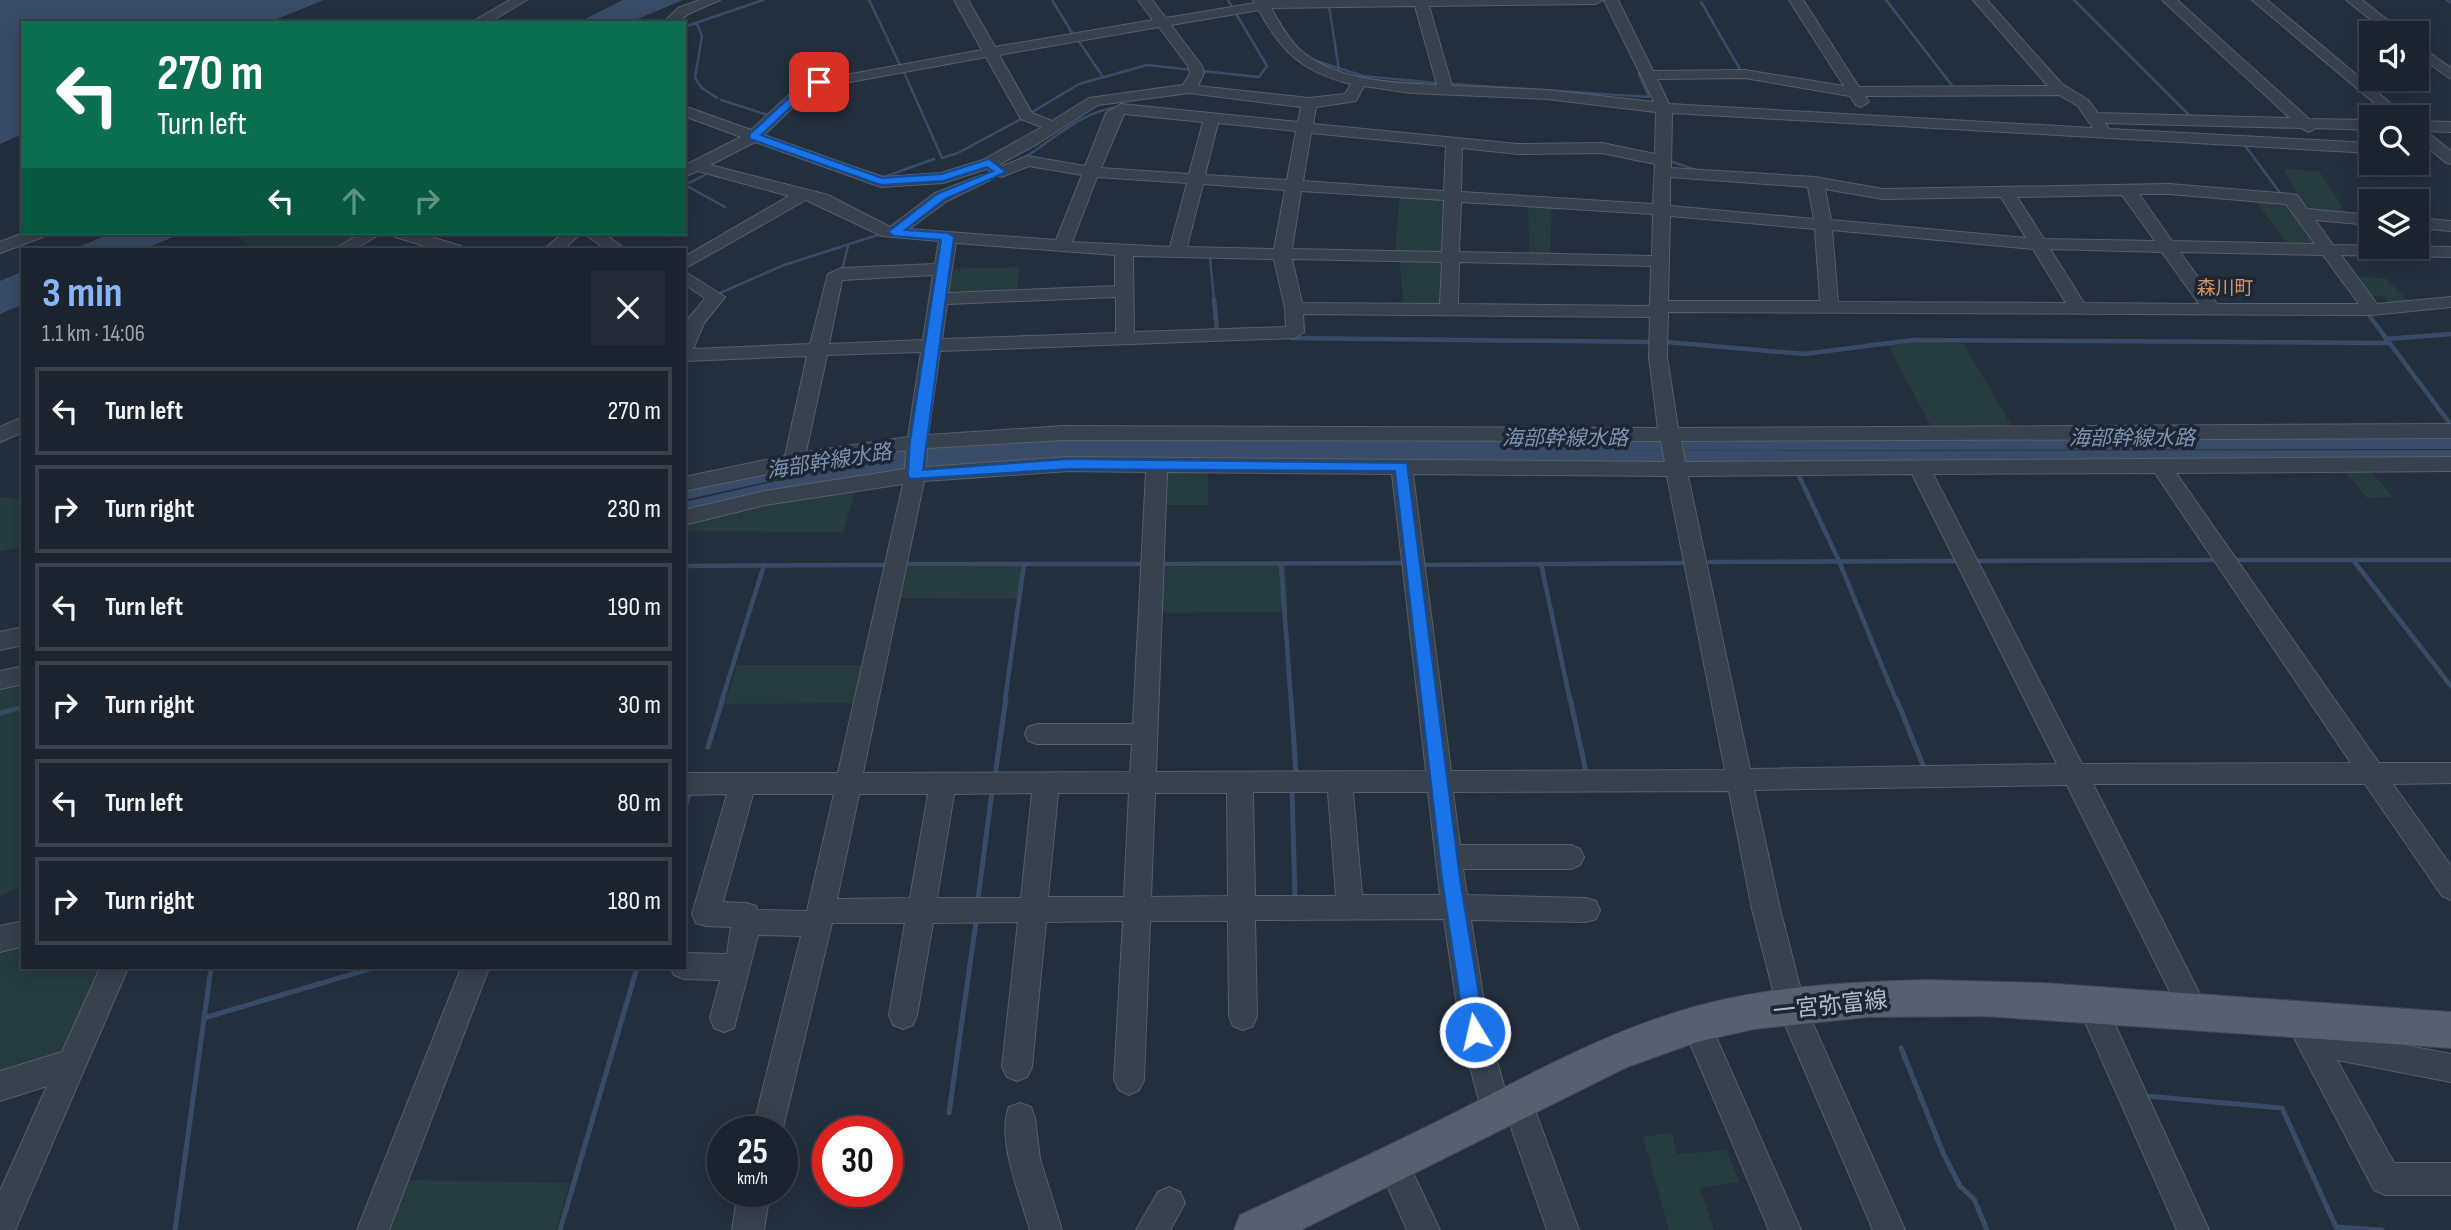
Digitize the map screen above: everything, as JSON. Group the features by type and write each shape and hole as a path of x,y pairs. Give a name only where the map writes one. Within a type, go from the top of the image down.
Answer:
{"main road":[{"name":"一宮弥富線","path":"1255,1230 1625,1050 1696,1024 1791,1006 1860,999 1936,997 2091,1003 2195,1012 2293,1026 2451,1030"}],"street":[{"path":"481,21 520,0"},
{"path":"673,21 684,12 713,0"},
{"path":"961,0 1026,116 1052,126"},
{"path":"1144,0 1197,70 1189,89"},
{"path":"691,168 754,136 812,84 1262,3 1596,0"},
{"path":"1611,0 1664,108 1657,309 1658,357 1670,434 1766,909 1791,1006 1889,1230"},
{"path":"1796,0 1857,93 1870,120"},
{"path":"1980,0 2063,90 2083,103 2096,118 2104,134"},
{"path":"2169,0 2329,146"},
{"path":"2259,0 2386,105"},
{"path":"2353,0 2381,21"},
{"path":"1420,1 1445,89"},
{"path":"1262,3 1283,38 1300,57 1359,82 1567,96 1664,108 2359,147"},
{"path":"2429,58 2451,75"},
{"path":"1647,75 1745,74 1857,93 2063,90"},
{"path":"894,232 941,197 995,167 1052,126 1094,101 1189,89 1309,103 1351,98 1359,82"},
{"path":"686,355 1295,332 1294,308 1282,254 1309,103"},
{"path":"1062,246 1116,110 1129,109 1211,120 1518,149 1602,148 1664,167 1815,182 1883,194 2185,190 2291,199 2372,310"},
{"path":"686,112 881,182 943,178 1027,161 1091,172 1662,210 2039,244 2451,253"},
{"path":"2096,118 2359,125"},
{"path":"1177,252 1211,120"},
{"path":"2213,121 2235,141"},
{"path":"2429,128 2451,127"},
{"path":"2429,139 2448,155"},
{"path":"1449,310 1454,142"},
{"path":"2429,153 2448,155"},
{"path":"691,168 822,199 887,232 1124,251 1660,261"},
{"path":"1815,182 1823,223 1829,305"},
{"path":"2127,190 2212,309"},
{"path":"2007,193 2078,309"},
{"path":"686,263 803,194"},
{"path":"2302,214 2359,219"},
{"path":"2429,224 2451,226"},
{"path":"0,248 32,235"},
{"path":"346,248 369,235"},
{"path":"407,235 449,248"},
{"path":"553,248 565,235"},
{"path":"595,235 612,248"},
{"path":"770,1116 819,918 915,473 917,442 948,237"},
{"path":"1124,251 1125,340"},
{"path":"794,461 817,351 837,274 943,269"},
{"path":"686,277 716,298 695,321 686,343"},
{"path":"938,299 1124,291"},
{"path":"1294,308 1657,309 1829,305 2372,310 2451,302"},
{"path":"0,435 21,425"},
{"path":"686,484 794,461 917,442 1063,433 1388,436 2451,431"},
{"path":"686,518 765,498 915,473 1069,464 1677,468 2451,464"},
{"path":"1129,1080 1157,464"},
{"path":"2161,466 2451,888"},
{"path":"1402,467 1448,857 1475,1032 1506,1107 1563,1230"},
{"path":"1919,467 2195,1012"},
{"path":"0,641 21,636"},
{"path":"0,680 21,675"},
{"path":"1037,734 1146,734"},
{"path":"686,784 1439,782 2074,774 2451,773"},
{"path":"1340,782 1350,908"},
{"path":"724,1018 746,915 706,914 743,783"},
{"path":"903,1015 943,783"},
{"path":"1240,783 1243,1016"},
{"path":"1017,1067 1046,784"},
{"path":"1448,857 1571,857"},
{"path":"745,922 920,911 1456,907 1586,910"},
{"path":"0,939 21,934"},
{"path":"686,966 737,967"},
{"path":"0,1227 114,969"},
{"path":"373,1230 475,969"},
{"path":"2091,1003 2193,1230"},
{"path":"1696,1024 1785,1230"},
{"path":"2293,1026 2325,1044 2451,1068"},
{"path":"2293,1026 2385,1179 2451,1180"},
{"path":"0,1086 74,1063"},
{"path":"1020,1118 1025,1159 1046,1230"},
{"path":"1393,1165 1424,1230"},
{"path":"1152,1230 1169,1203"},
{"path":"748,1230 752,1207"}],"green space":[{"path":"2284,169 2319,171 2348,216 2306,213"},
{"path":"1400,194 1446,196 1442,254 1395,253"},
{"path":"2254,200 2283,203 2316,246 2289,245"},
{"path":"1528,202 1552,204 1550,256 1529,256"},
{"path":"234,235 366,235 342,248 254,248"},
{"path":"1399,259 1443,259 1445,305 1404,306"},
{"path":"1019,267 1017,293 947,297 946,269"},
{"path":"2352,277 2385,278 2410,303 2391,305 2384,296 2365,296"},
{"path":"1915,342 1963,343 2014,430 1933,430 1888,345"},
{"path":"2342,468 2368,468 2393,497 2367,498"},
{"path":"1162,470 1208,470 1208,505 1160,505"},
{"path":"852,489 855,492 843,532 686,531 686,522 775,501"},
{"path":"0,499 21,499 21,541 17,548 0,551"},
{"path":"1286,565 1288,612 1157,613 1158,567"},
{"path":"1023,566 1018,599 889,598 896,567"},
{"path":"737,665 871,665 863,703 725,704"},
{"path":"21,681 21,886 0,896 0,686"},
{"path":"21,940 21,969 107,969 72,1050 0,1077 0,946"},
{"path":"1672,1133 1677,1154 1726,1150 1739,1182 1700,1188 1714,1230 1669,1230 1643,1137"},
{"path":"400,1180 570,1183 556,1230 381,1230"}],"water":[{"path":"0,0 324,0 272,21 21,21 21,135 0,144"},
{"path":"623,0 683,0 633,21 581,21"},
{"path":"107,235 177,235 148,248 76,248"},
{"path":"21,272 21,305 0,314 0,281"},
{"name":"海部幹線水路","path":"1063,437 2451,437 2451,449 1465,451 2451,450 2451,459 1390,463 1064,460 686,512 686,502 812,473 914,458 812,472 686,500 686,489 881,450"}],"waterway":[{"path":"686,26 763,0"},
{"path":"869,0 900,65"},
{"path":"1052,0 1074,36"},
{"path":"1228,0 1232,7"},
{"path":"1886,0 1954,88"},
{"path":"2074,0 2192,118"},
{"path":"2447,0 2451,3"},
{"path":"1701,2 1741,71"},
{"path":"1329,6 1339,68"},
{"path":"1202,71 1259,77 1267,66 1235,12"},
{"path":"694,24 697,24 702,36 695,78 702,88 717,98"},
{"path":"1078,40 1103,77"},
{"path":"1314,60 1339,68"},
{"path":"1029,114 1079,84 1147,65 1193,70"},
{"path":"1339,68 1363,76 1436,83"},
{"path":"903,70 942,158 958,153 1023,118"},
{"path":"1452,84 1649,97 1639,74"},
{"path":"721,100 771,116"},
{"path":"1024,158 1069,126 1093,114 1119,107"},
{"path":"2244,144 2283,197"},
{"path":"862,170 884,177 934,159"},
{"path":"1673,162 1698,171"},
{"path":"979,178 994,171"},
{"path":"686,184 705,175"},
{"path":"686,186 725,207"},
{"path":"720,293 784,265 884,233"},
{"path":"842,270 848,246"},
{"path":"1210,257 1214,301"},
{"path":"1214,299 1217,332"},
{"path":"686,322 696,311"},
{"path":"2368,314 2387,339"},
{"path":"2387,339 2451,334"},
{"path":"1291,338 1647,342"},
{"path":"2387,339 2451,425"},
{"path":"1667,342 1804,354 1913,340 2389,343"},
{"path":"1799,476 1839,561"},
{"path":"1975,561 2218,560"},
{"path":"2231,560 2353,560"},
{"path":"2353,560 2451,560"},
{"path":"2353,560 2451,686"},
{"path":"1710,562 1839,561"},
{"path":"1839,561 1896,700"},
{"path":"1839,561 1959,561"},
{"path":"1159,564 1405,563"},
{"path":"1541,564 1685,563"},
{"path":"902,564 1024,564"},
{"path":"1005,700 1024,564"},
{"path":"1024,564 1146,564"},
{"path":"1281,564 1291,700"},
{"path":"1422,565 1541,564"},
{"path":"1541,564 1570,700"},
{"path":"764,566 889,565"},
{"path":"686,566 764,566"},
{"path":"722,700 764,566"},
{"path":"708,747 723,698"},
{"path":"995,776 1006,698"},
{"path":"1291,698 1296,774"},
{"path":"1570,698 1586,772"},
{"path":"1896,698 1925,770"},
{"path":"0,713 21,708"},
{"path":"1292,789 1295,899"},
{"path":"978,899 992,791"},
{"path":"686,803 690,792"},
{"path":"949,1113 976,922"},
{"path":"204,1018 211,969"},
{"path":"204,1018 370,969"},
{"path":"560,1230 637,969"},
{"path":"175,1230 204,1018"},
{"path":"1901,1048 1943,1153 1960,1186 1974,1199 1987,1230"},
{"path":"2146,1096 2282,1108 2336,1227 2382,1230"}],"district":[{"name":"森川町","path":"2225,287"}],"route":[{"path":"819,82 807,86 754,136 881,182 943,178 989,163 1001,172 941,197 894,232 948,237 917,442 915,475 1069,464 1402,467 1451,879 1475,1032"}]}
